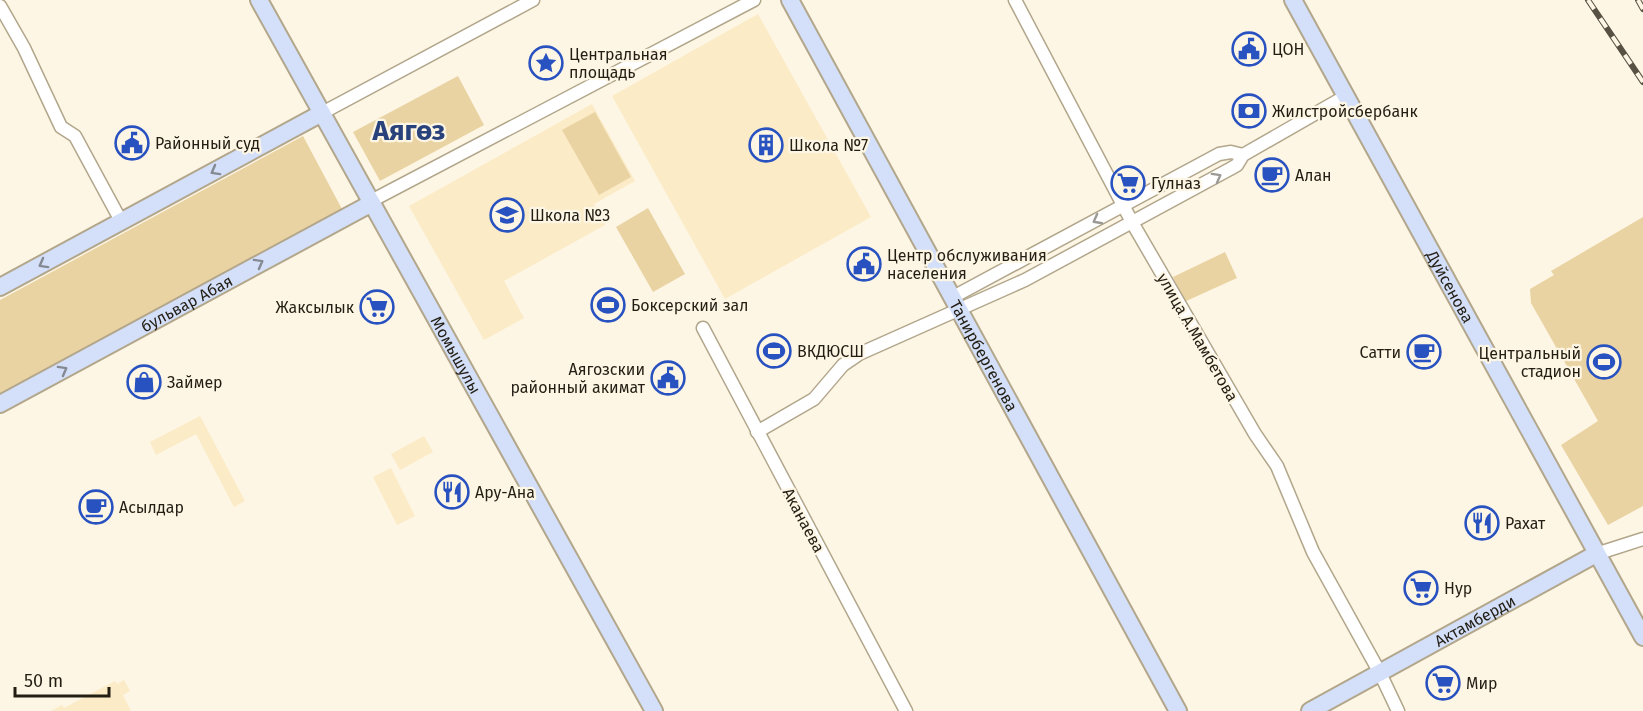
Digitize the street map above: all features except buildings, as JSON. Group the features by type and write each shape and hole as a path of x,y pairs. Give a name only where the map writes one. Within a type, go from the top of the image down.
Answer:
{"main road":[{"name":"Момышулы","path":"260,0 654,711"},
{"name":"Танирбергенова","path":"790,0 1178,711"},
{"name":"Дуйсенова","path":"1293,0 1643,636"},
{"path":"0,287 321,113"},
{"name":"бульвар Абая","path":"0,404 372,202"},
{"name":"Актамберди","path":"1310,711 1596,554"}],"street":[{"path":"321,113 533,0"},
{"path":"372,202 754,0"},
{"name":"улица А.Мамбетова","path":"1015,0 1133,224 1255,434 1277,466 1313,552 1380,673 1398,711"},
{"path":"0,6 24,48 60,127 75,136 122,221"},
{"path":"956,303 1025,280 1133,224 1237,165 1243,154 1346,96"},
{"path":"757,432 814,399 843,365 859,354 956,303 1219,154 1231,152 1243,154"},
{"name":"Аканаева","path":"703,328 906,711"},
{"name":"Актамберди","path":"1596,554 1643,539"}],"shaded area":[{"path":"758,14 871,217 725,299 612,96"},
{"path":"458,76 484,125 380,181 353,132"},
{"name":"Школа №3","path":"592,104 635,181 594,204 605,225 504,281 524,318 484,340 409,206"},
{"path":"595,112 631,177 599,195 562,130"},
{"path":"303,136 342,209 0,393 0,300"},
{"path":"648,208 685,274 653,292 616,227"},
{"name":"Центральный стадион","path":"1643,217 1643,506 1608,525 1561,445 1598,421 1531,303 1530,289 1554,275 1551,271"},
{"path":"1225,252 1237,278 1184,302 1173,277"},
{"path":"200,416 245,501 234,507 196,434 156,455 150,442"},
{"path":"424,436 433,452 400,470 391,454"},
{"path":"391,468 415,516 397,525 373,477"},
{"path":"124,680 130,691 123,695 131,711 51,711 62,705 64,708 115,681 117,684"}],"railway":[{"path":"1588,0 1643,82"},
{"path":"1638,0 1643,9"}],"place":[{"name":"ЦОН","path":"1249,49"},
{"name":"Центральная площадь","path":"546,63"},
{"name":"Жилстройсбербанк","path":"1249,111"},
{"name":"Районный суд","path":"132,143"},
{"name":"Школа №7","path":"766,145"},
{"name":"Алан","path":"1272,175"},
{"name":"Гулназ","path":"1128,183"},
{"name":"Школа №3","path":"507,215"},
{"name":"Центр обслуживания населения","path":"864,264"},
{"name":"Боксерский зал","path":"608,305"},
{"name":"Жаксылык","path":"377,307"},
{"name":"ВКДЮСШ","path":"774,351"},
{"name":"Сатти","path":"1424,352"},
{"name":"Центральный стадион","path":"1604,362"},
{"name":"Аягозскии районный акимат","path":"668,378"},
{"name":"Займер","path":"144,382"},
{"name":"Ару-Ана","path":"452,492"},
{"name":"Асылдар","path":"96,507"},
{"name":"Рахат","path":"1482,523"},
{"name":"Нур","path":"1421,588"},
{"name":"Мир","path":"1443,683"}],"district":[{"name":"Аягөз","path":"409,130"}]}
